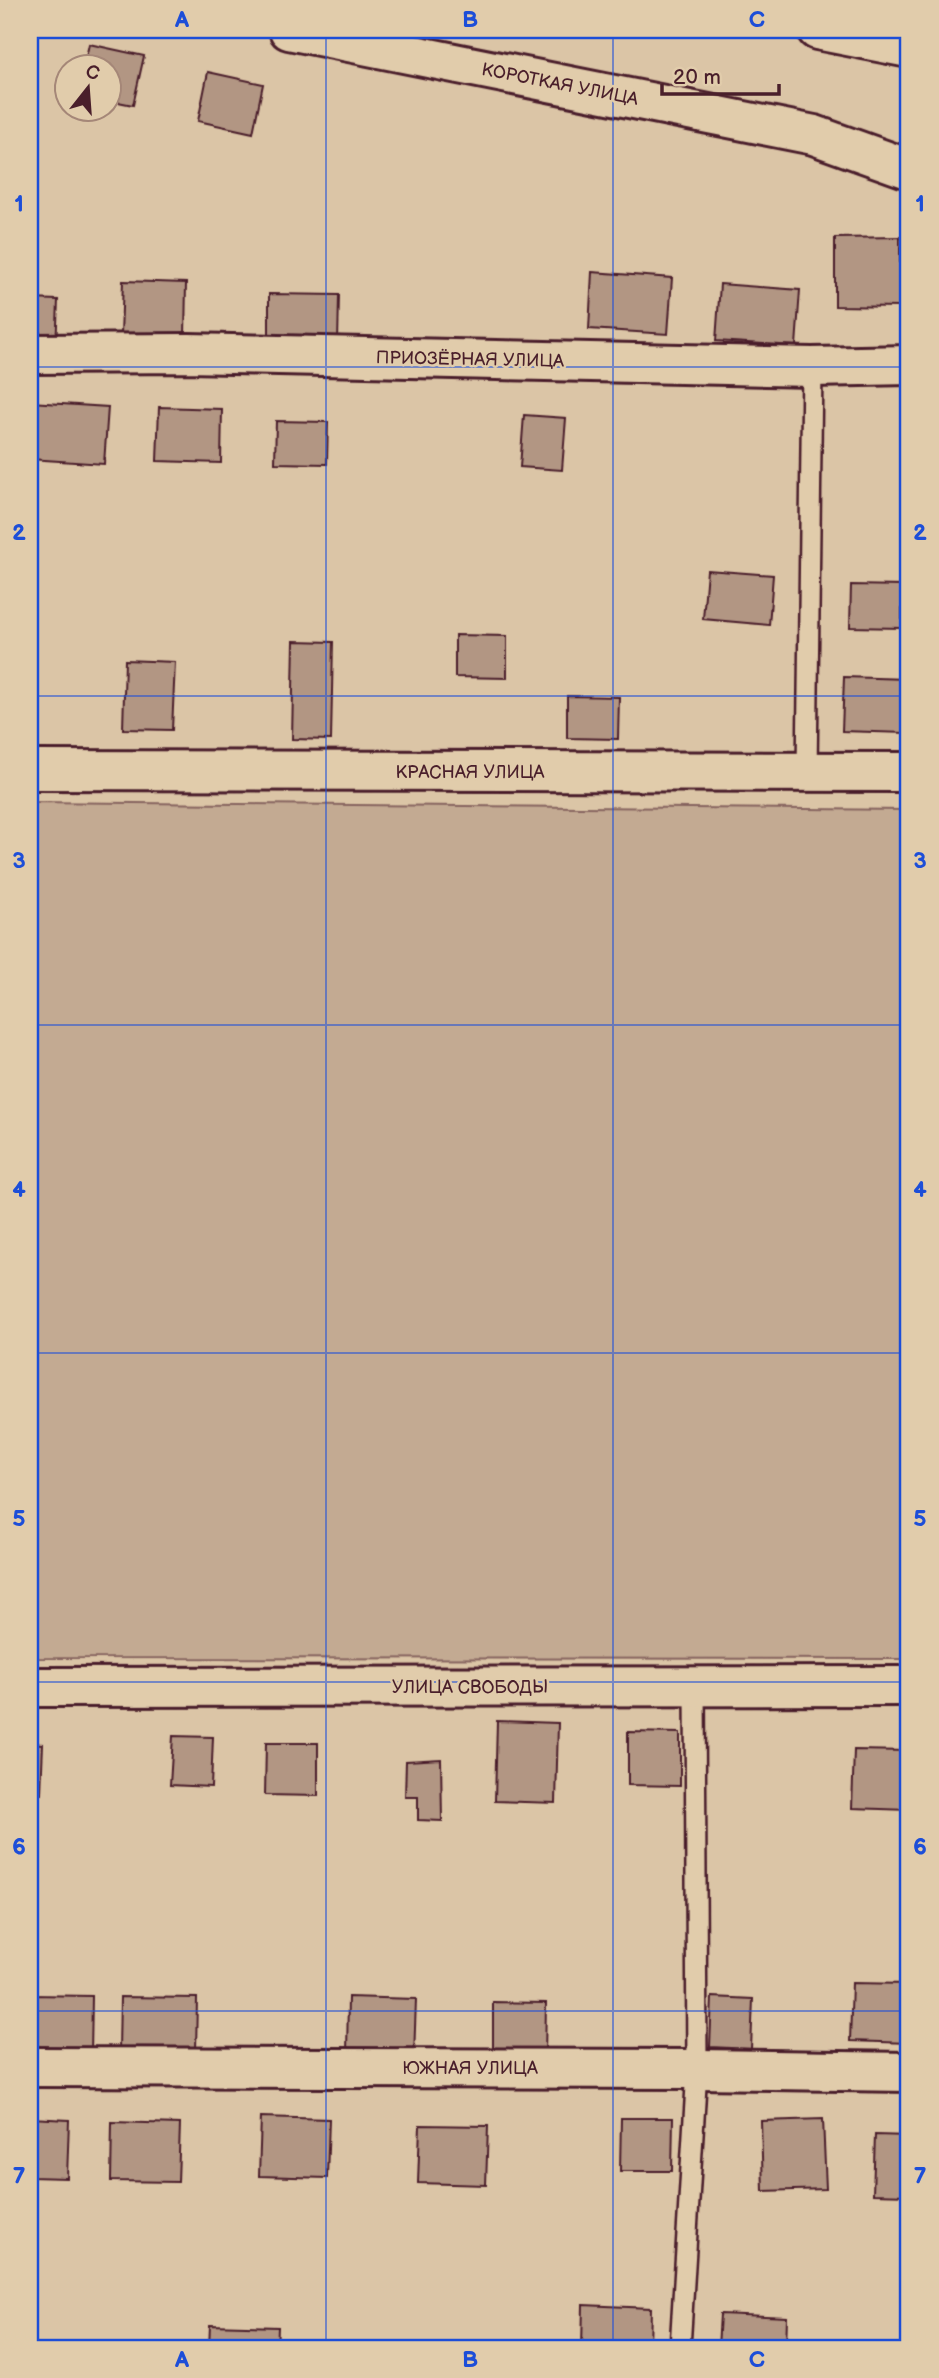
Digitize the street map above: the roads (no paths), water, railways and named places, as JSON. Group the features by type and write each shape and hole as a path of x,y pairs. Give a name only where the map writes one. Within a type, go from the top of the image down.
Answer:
{"street":[{"name":"КОРОТКАЯ УЛИЦА","path":"289,30 814,135 909,169"},
{"path":"825,30 909,48"},
{"name":"ПРИОЗЁРНАЯ УЛИЦА","path":"30,354 202,353 812,367 909,365"},
{"name":"КРАСНАЯ УЛИЦА","path":"30,770 909,772"},
{"name":"УЛИЦА СВОБОДЫ","path":"30,1687 909,1686"},
{"name":"ЮЖНАЯ УЛИЦА","path":"30,2067 909,2072"}],"lane":[{"path":"807,773 812,367"},
{"path":"680,2348 697,2069 695,1686"}]}
